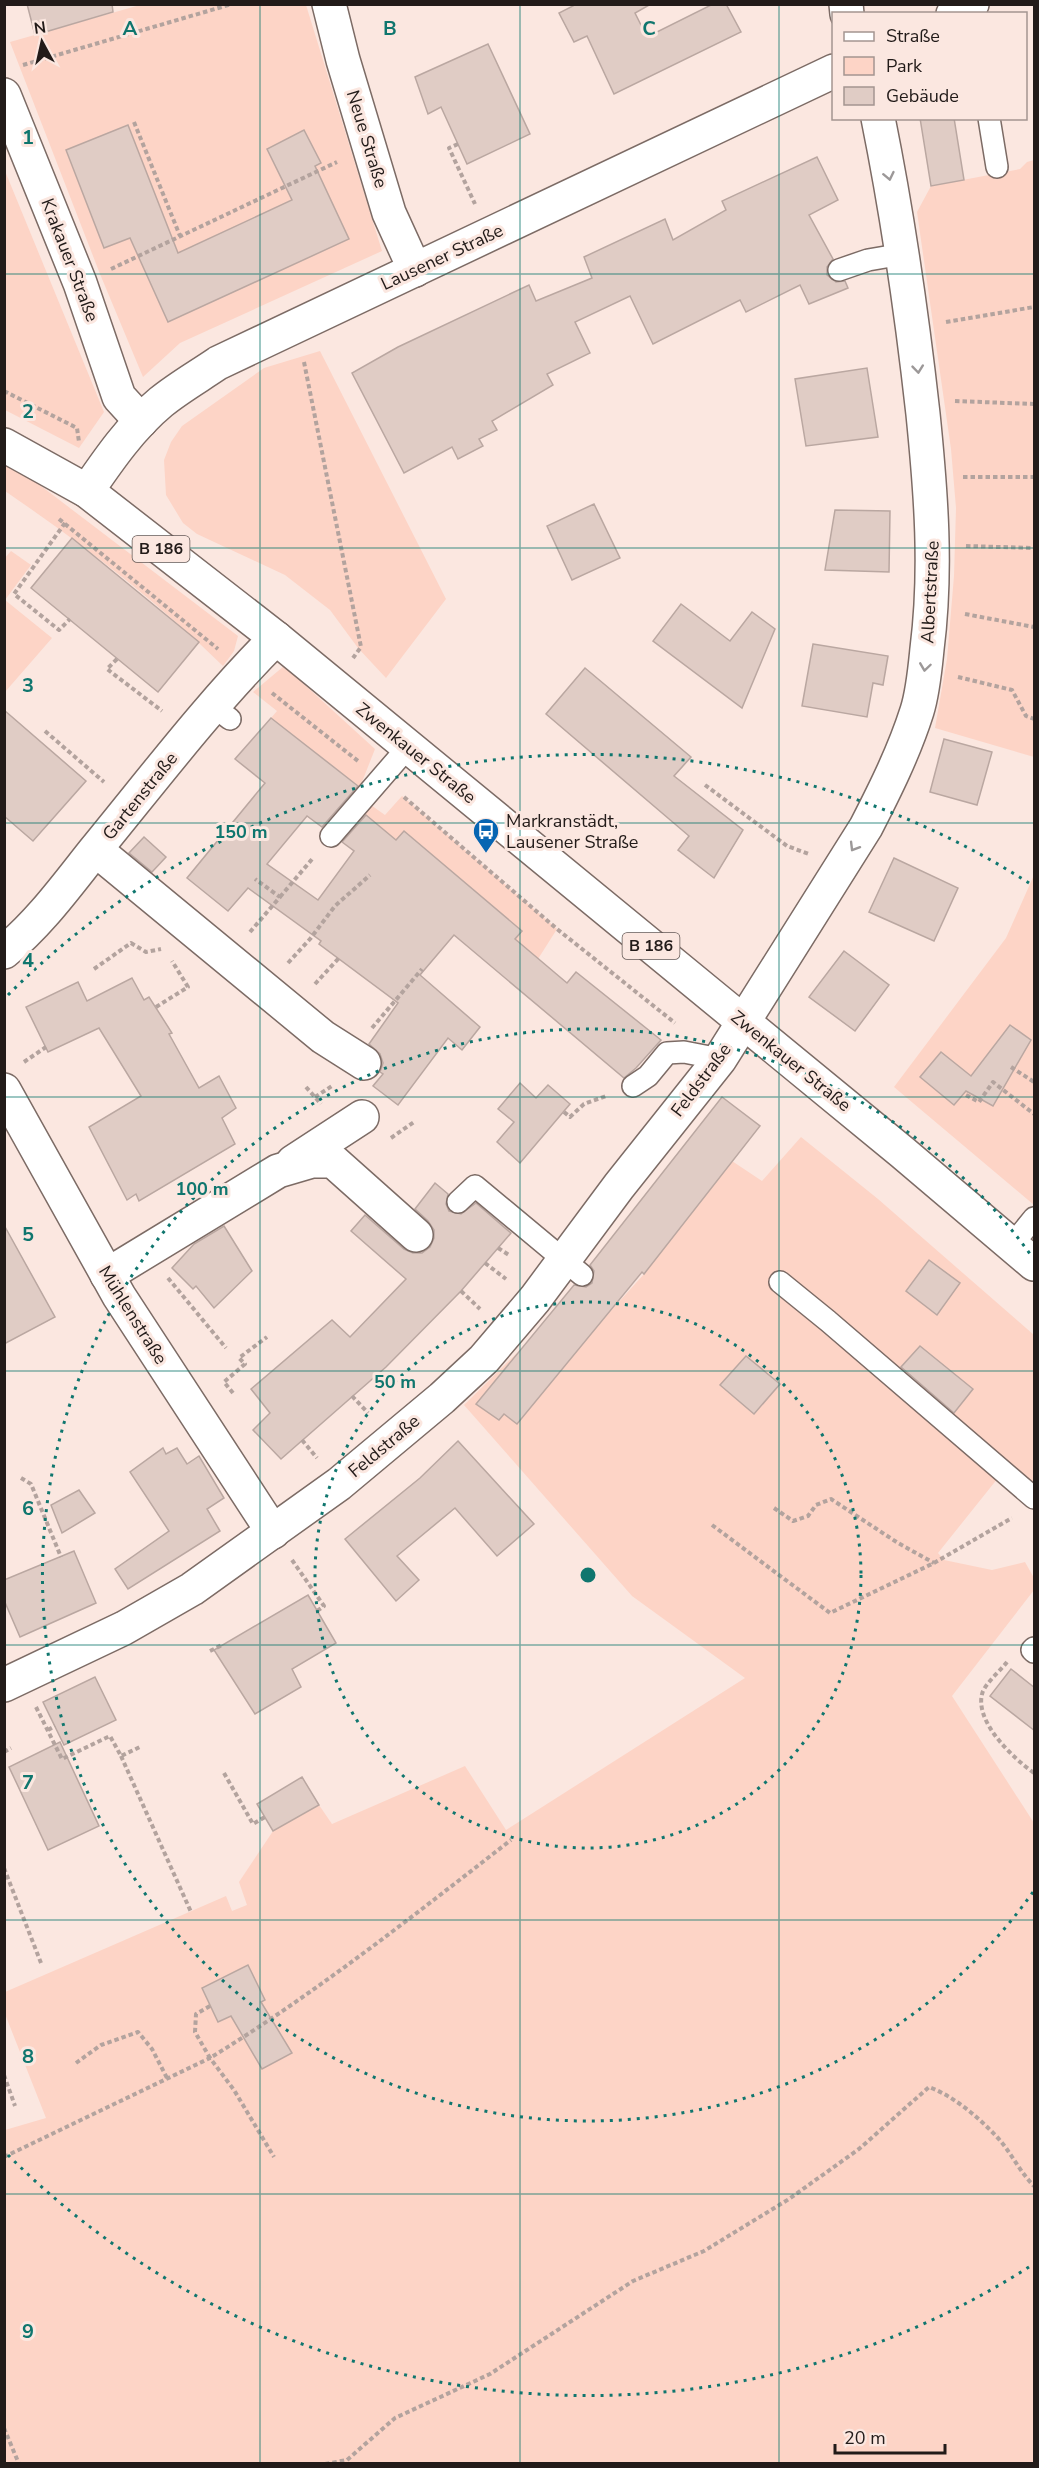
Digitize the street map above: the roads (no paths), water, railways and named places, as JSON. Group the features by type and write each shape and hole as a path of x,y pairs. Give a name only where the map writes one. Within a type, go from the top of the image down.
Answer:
{"street":[{"name":"Neue Straße","path":"329,4 343,60 389,213 415,270"},
{"name":"Lausener Straße","path":"87,491 111,456 141,421 162,401 218,363 832,72"},
{"name":"Krakauer Straße","path":"10,81 119,397 141,421"},
{"name":"Albertstraße","path":"743,1022 845,861 887,787 918,710 925,672 932,608 934,548 930,479 903,254 878,120"},
{"name":"Zwenkauer Straße","path":"4,445 87,491 276,638 1023,1254"},
{"name":"Gartenstraße","path":"4,952 25,933 96,850 190,734 221,712 276,638"},
{"path":"96,850 175,936 233,962 323,1037 361,1061"},
{"name":"Feldstraße","path":"13,1681 124,1628 192,1589 339,1484 442,1398 574,1267 619,1186 720,1059 743,1022"},
{"name":"Mühlenstraße","path":"12,1077 107,1275 273,1532"},
{"path":"107,1275 362,1117"},
{"path":"278,1171 312,1161 333,1161 416,1235"}],"lane":[{"path":"989,120 997,166"},
{"path":"839,270 868,260 903,254"},
{"path":"331,836 408,747"},
{"path":"633,1086 648,1076 667,1053 684,1052 720,1059"},
{"path":"458,1202 475,1186 574,1267"},
{"path":"1023,1254 1035,1218"},
{"path":"780,1282 1035,1498"}],"place":[{"name":"Markranstädt, Lausener Straße","path":"486,854"}]}
